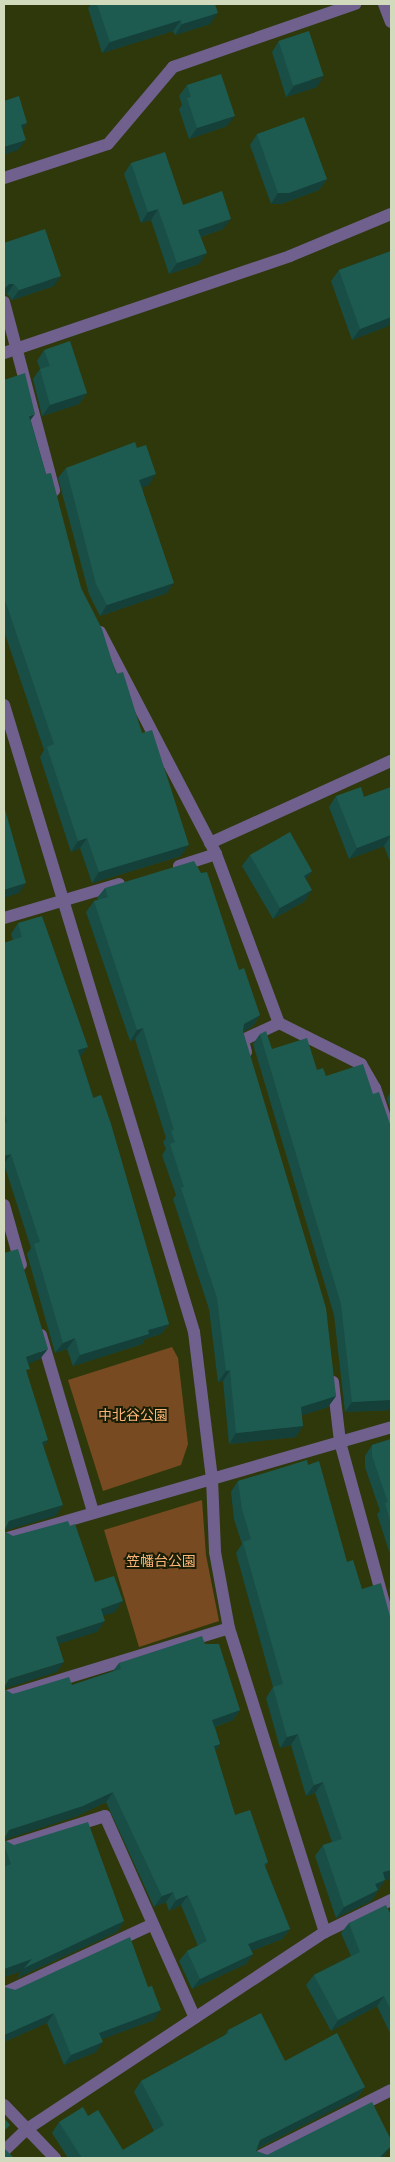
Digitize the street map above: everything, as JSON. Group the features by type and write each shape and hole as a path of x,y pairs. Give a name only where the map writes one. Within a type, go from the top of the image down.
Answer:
{"street":[{"path":"4,178 108,144 173,67 354,4"},
{"path":"384,4 391,22"},
{"path":"4,353 290,256 391,214"},
{"path":"4,302 57,501"},
{"path":"95,623 213,849 279,1023 361,1064 375,1088 391,1134"},
{"path":"4,705 194,1332 212,1479 214,1552 229,1628 325,1932"},
{"path":"168,869 213,849 391,761"},
{"path":"4,918 130,881"},
{"path":"251,1068 243,1040 279,1023"},
{"path":"4,1205 26,1282"},
{"path":"37,1320 93,1512"},
{"path":"331,1365 340,1442 391,1628"},
{"path":"4,1539 391,1427"},
{"path":"4,1697 229,1628"},
{"path":"4,1848 105,1816 151,1925 195,2018"},
{"path":"4,2151 27,2129 325,1932 391,1900"},
{"path":"4,1993 151,1925"},
{"path":"256,2158 391,2090"},
{"path":"4,2106 55,2158"}],"green space":[{"name":"中北谷公園","path":"172,1347 178,1358 188,1444 181,1465 103,1491 68,1380"},
{"name":"笠幡台公園","path":"202,1500 206,1555 219,1621 139,1647 104,1530"}],"building":[{"path":"97,4 215,4 218,13 182,24 181,20 110,42"},
{"path":"309,31 324,76 293,86 279,41"},
{"path":"221,74 235,116 197,128 187,98 191,97 187,85"},
{"path":"19,96 27,123 21,125 26,140 4,147 4,101"},
{"path":"304,117 327,179 289,193 278,193 257,134"},
{"path":"165,152 183,205 222,191 231,219 198,230 207,253 177,263 158,209 148,212 131,163"},
{"path":"45,229 61,276 19,290 14,284 9,284 4,289 4,243"},
{"path":"391,251 391,317 360,329 339,270"},
{"path":"70,341 87,393 50,405 40,369 50,366 44,350"},
{"path":"25,373 35,414 29,416 46,474 51,473 81,588 102,629 116,674 123,672 142,733 152,730 189,845 99,872 87,838 78,841 47,747 54,744 4,597 4,380"},
{"path":"135,442 137,448 146,445 156,474 139,480 174,583 107,605 96,584 66,468"},
{"path":"361,787 364,797 391,787 391,835 357,848 336,796"},
{"path":"4,806 26,883 4,890"},
{"path":"290,832 312,871 304,876 312,890 280,908 250,855"},
{"path":"194,861 201,873 207,872 239,970 244,968 260,1015 244,1024 243,1031 326,1308 336,1396 301,1407 303,1426 236,1433 230,1370 226,1371 217,1298 181,1188 184,1187 170,1144 175,1142 171,1131 174,1130 143,1028 137,1030 94,901 108,897 105,888"},
{"path":"42,916 88,1047 78,1050 93,1098 101,1095 111,1124 169,1324 148,1330 149,1334 80,1355 75,1338 63,1343 34,1244 40,1242 11,1154 4,1156 4,1123 7,1122 4,1111 4,943 22,937 18,923"},
{"path":"266,1031 272,1049 307,1038 317,1070 323,1068 326,1076 363,1064 373,1094 379,1092 391,1127 391,1400 352,1402 341,1304 260,1034"},
{"path":"18,1249 48,1349 26,1357 30,1369 26,1370 48,1440 42,1442 63,1505 9,1521 4,1531 4,1253"},
{"path":"391,1439 391,1524 385,1503 388,1502 372,1456 372,1445"},
{"path":"307,1460 308,1465 319,1461 347,1562 353,1560 362,1589 381,1583 391,1620 391,1870 383,1872 385,1880 375,1884 378,1890 344,1907 323,1845 342,1839 323,1782 314,1785 298,1734 287,1737 273,1687 283,1684 243,1542 251,1539 242,1509 238,1481"},
{"path":"68,1521 70,1526 75,1524 95,1582 114,1576 123,1601 101,1609 105,1621 56,1637 64,1662 9,1679 4,1688 4,1531 13,1536"},
{"path":"202,1636 205,1644 219,1644 240,1710 212,1720 220,1744 214,1746 235,1815 250,1810 268,1862 264,1864 290,1929 248,1944 253,1954 200,1979 187,1951 207,1941 188,1895 176,1900 173,1892 162,1896 113,1792 83,1806 9,1830 4,1839 4,1689 13,1694 69,1677 72,1685 121,1669 119,1663"},
{"path":"88,1822 124,1921 24,1968 32,1959 4,1969 4,1867 11,1864 4,1840 14,1845"},
{"path":"386,1905 391,1915 391,2010 384,1996 338,2020 314,1975 360,1952 349,1923"},
{"path":"130,1937 148,1987 152,1986 161,2010 99,2033 103,2042 71,2055 54,2013 4,2035 5,1987 15,1990"},
{"path":"261,2013 285,2061 337,2033 365,2087 260,2140 256,2151 267,2155 372,2102 391,2140 391,2146 379,2158 82,2158 59,2122 83,2107 88,2116 98,2110 123,2150 164,2125 141,2081 229,2033 228,2030"},
{"path":"4,2118 10,2125 4,2131"},
{"path":"4,2148 14,2158 4,2158"}]}
